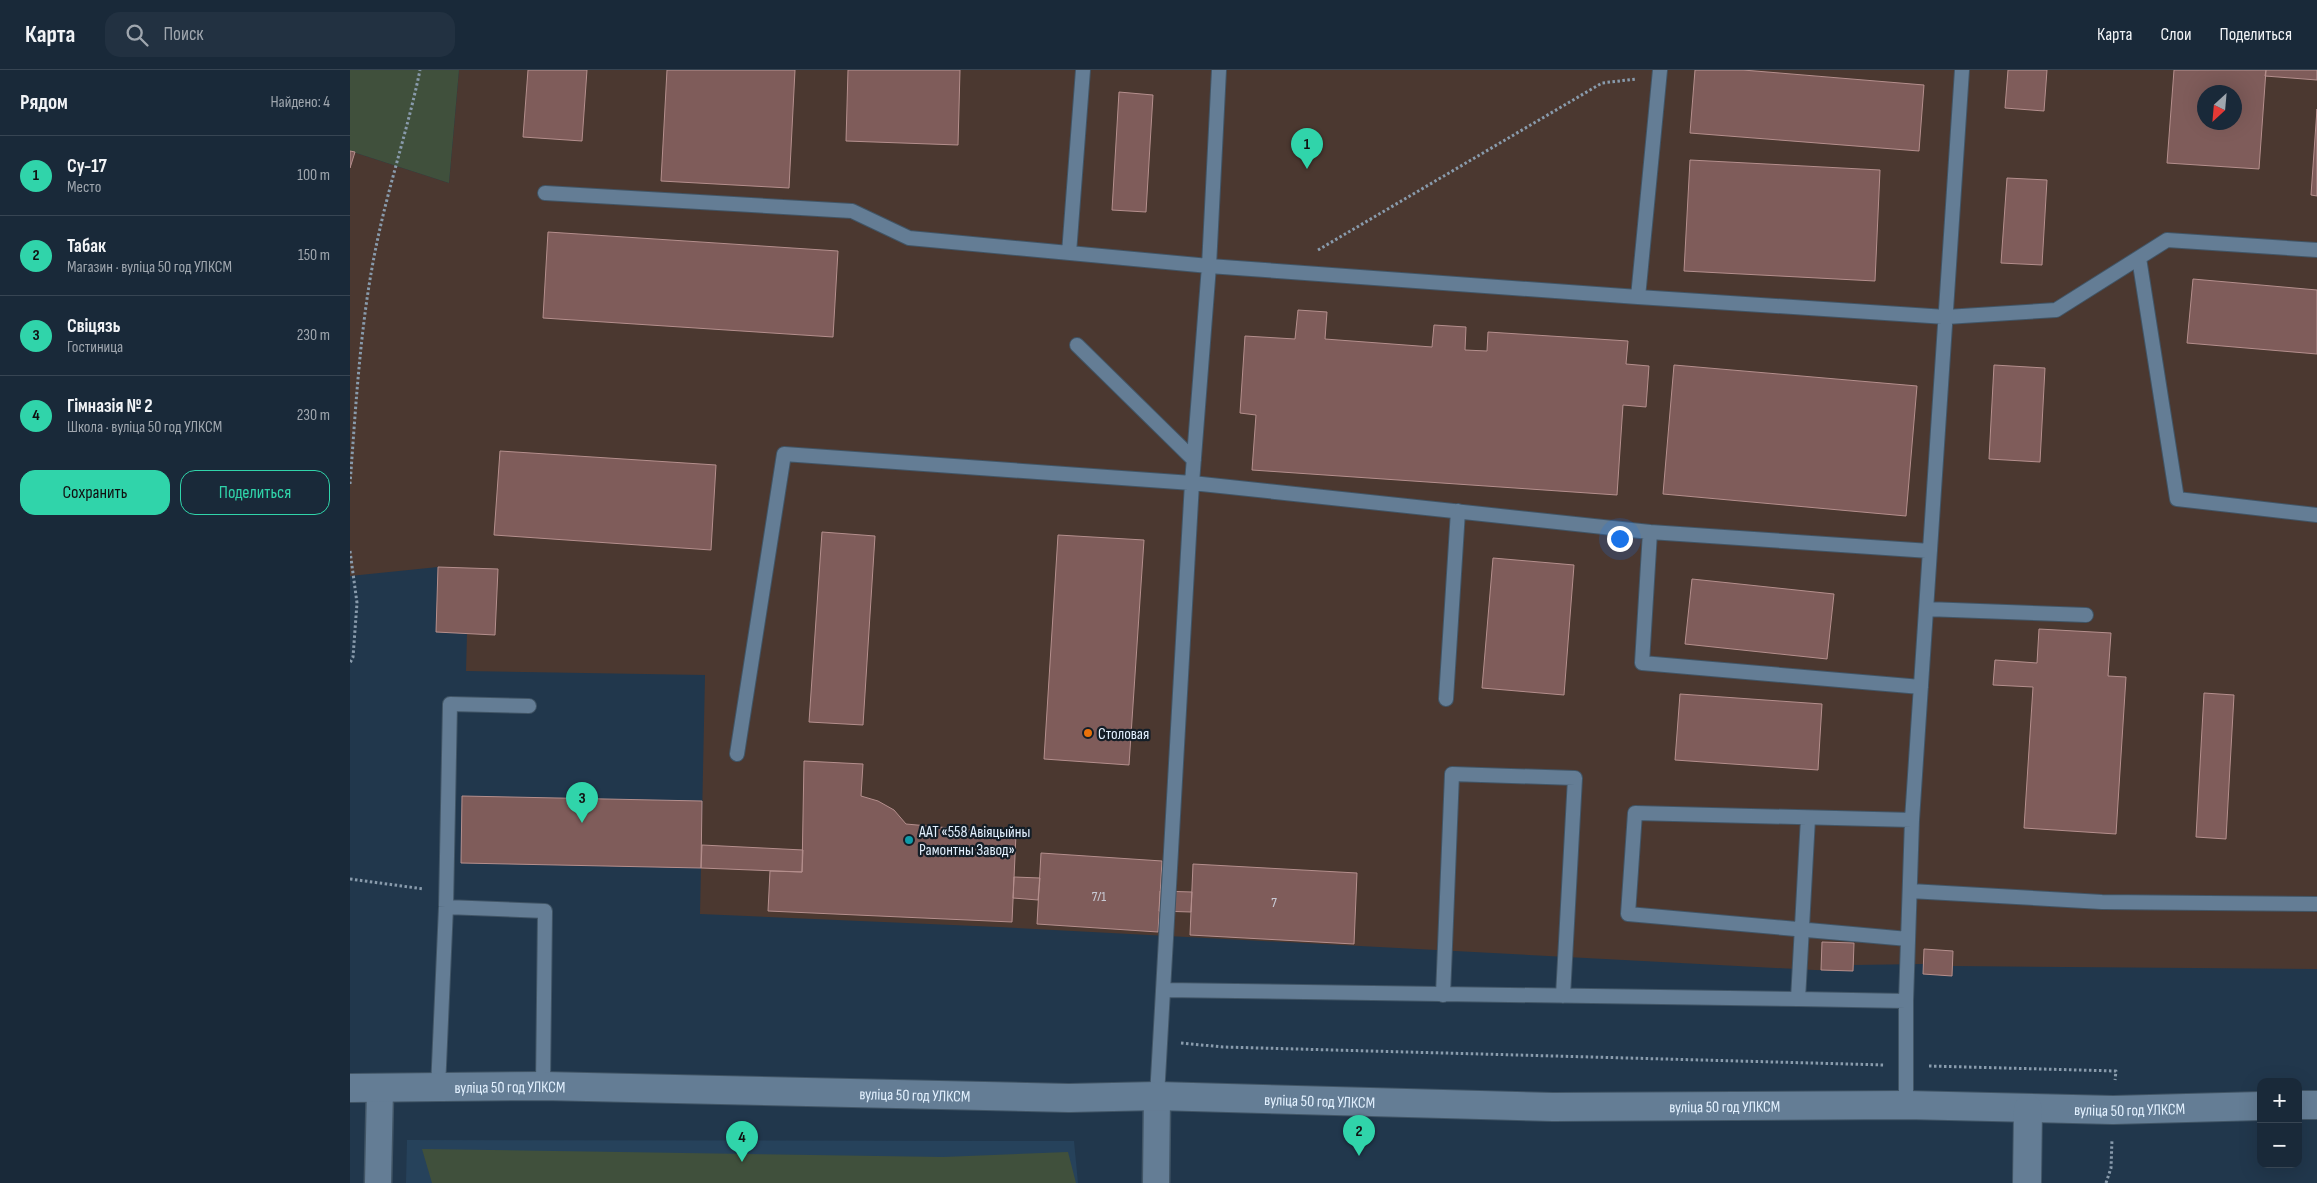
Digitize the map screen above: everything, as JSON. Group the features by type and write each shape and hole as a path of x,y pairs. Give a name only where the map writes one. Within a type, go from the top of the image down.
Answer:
{"main road":[{"name":"вуліца 50 год УЛКСМ","path":"350,1088 543,1086 1069,1098 1157,1096 1553,1107 1906,1105 2114,1110 2257,1106"},
{"path":"2302,1105 2317,1105"},
{"path":"2027,1183 2028,1109"}],"street":[{"path":"378,1183 380,1088"},
{"path":"1156,1183 1157,1096"}],"lane":[{"path":"1069,253 1083,70"},
{"path":"1157,1096 1165,990 1192,483 1209,266 1219,70"},
{"path":"1906,1105 1906,1001 1912,820 1962,70"},
{"path":"1638,298 1659,73"},
{"path":"545,193 852,211 909,238 1209,266 1638,298 1946,317 2056,310 2167,240 2317,250"},
{"path":"2139,258 2177,499 2317,515"},
{"path":"1078,345 1194,460"},
{"path":"737,754 784,454 1192,483 1650,532 1930,551"},
{"path":"1446,699 1458,511"},
{"path":"1650,532 1642,662 1921,687"},
{"path":"1926,610 2086,615"},
{"path":"438,1088 446,907 450,704 529,706"},
{"path":"1443,994 1452,774 1575,778 1563,996"},
{"path":"1908,939 1628,914 1635,813 1912,820"},
{"path":"1798,1000 1808,818"},
{"path":"1910,891 2102,902 2317,904"},
{"path":"446,907 545,911 543,1086"},
{"path":"1165,990 1906,1001"}],"path":[{"path":"350,484 360,354 376,246 420,70"},
{"path":"1283,271 1602,83 1659,73"},
{"path":"350,551 357,603 353,657 350,663"},
{"path":"350,879 446,892"},
{"path":"1161,1042 1223,1047 2116,1071 2111,1168 2106,1183"}],"shaded area":[{"path":"459,70 2317,70 2317,969 1953,966 1952,976 1923,974 1923,964 1854,965 1853,971 1814,970 998,927 700,914 705,675 466,671 467,633 436,632 438,567 350,576 350,151 449,183"},
{"path":"407,1140 1074,1141 1078,1183 406,1183"}],"green space":[{"path":"350,70 459,70 449,183 350,151"},
{"path":"422,1149 943,1157 1068,1152 1076,1183 432,1183"}],"building":[{"path":"528,70 587,70 582,141 523,137"},
{"path":"667,70 795,70 789,188 661,181"},
{"path":"848,70 960,70 958,145 846,141"},
{"path":"1695,70 1743,70 1924,85 1919,151 1690,133"},
{"path":"2008,70 2047,70 2044,111 2005,108"},
{"path":"2174,70 2266,70 2259,169 2167,163"},
{"path":"2266,70 2317,70 2317,80 2265,76"},
{"path":"1119,92 1153,95 1146,212 1112,210"},
{"path":"2317,109 2317,196 2311,195"},
{"path":"350,151 355,152 350,168"},
{"path":"1690,160 1880,170 1875,281 1684,271"},
{"path":"2007,178 2047,180 2042,265 2001,263"},
{"path":"548,232 838,251 833,337 543,318"},
{"path":"2193,279 2317,290 2317,354 2187,343"},
{"path":"1298,310 1327,312 1325,339 1432,347 1434,325 1466,327 1465,350 1487,351 1488,332 1628,341 1626,364 1649,366 1646,407 1623,405 1617,495 1252,470 1256,415 1240,413 1245,336 1295,339"},
{"path":"1674,365 1917,386 1906,516 1663,494"},
{"path":"1994,365 2045,368 2040,462 1989,459"},
{"path":"500,451 716,465 711,550 494,535"},
{"path":"822,532 875,536 863,725 809,722"},
{"path":"1058,535 1144,540 1129,765 1044,759"},
{"path":"1493,558 1574,565 1564,695 1482,688"},
{"path":"438,567 498,569 495,635 436,632"},
{"path":"1692,579 1834,594 1827,659 1685,644"},
{"path":"2039,629 2111,633 2108,676 2126,677 2116,834 2024,828 2033,687 1993,685 1995,660 2037,663"},
{"path":"2204,693 2234,695 2226,839 2196,837"},
{"path":"1680,694 1822,704 1818,770 1675,760"},
{"name":"ААТ «558 Авіяцыйны Рамонтны Завод»","path":"804,761 863,764 861,796 878,801 894,810 906,824 1016,834 1012,922 768,911 770,871 802,872"},
{"path":"462,796 702,801 701,868 461,863"},
{"path":"702,845 803,850 802,872 701,868"},
{"path":"1041,853 1162,861 1158,932 1037,924"},
{"path":"1193,864 1357,873 1354,944 1190,935"},
{"path":"1014,877 1040,878 1038,900 1013,898"},
{"path":"1160,891 1192,892 1191,912 1159,911"},
{"path":"1822,942 1854,943 1853,971 1821,970"},
{"path":"1924,949 1953,951 1952,976 1923,974"}],"place":[{"name":"Су-17","path":"1307,169"},
{"name":"Столовая","path":"1088,733"},
{"name":"Свіцязь","path":"582,823"},
{"name":"ААТ «558 Авіяцыйны Рамонтны Завод»","path":"909,840"},
{"name":"Табак","path":"1359,1156"},
{"name":"Гімназія № 2","path":"742,1162"}]}
